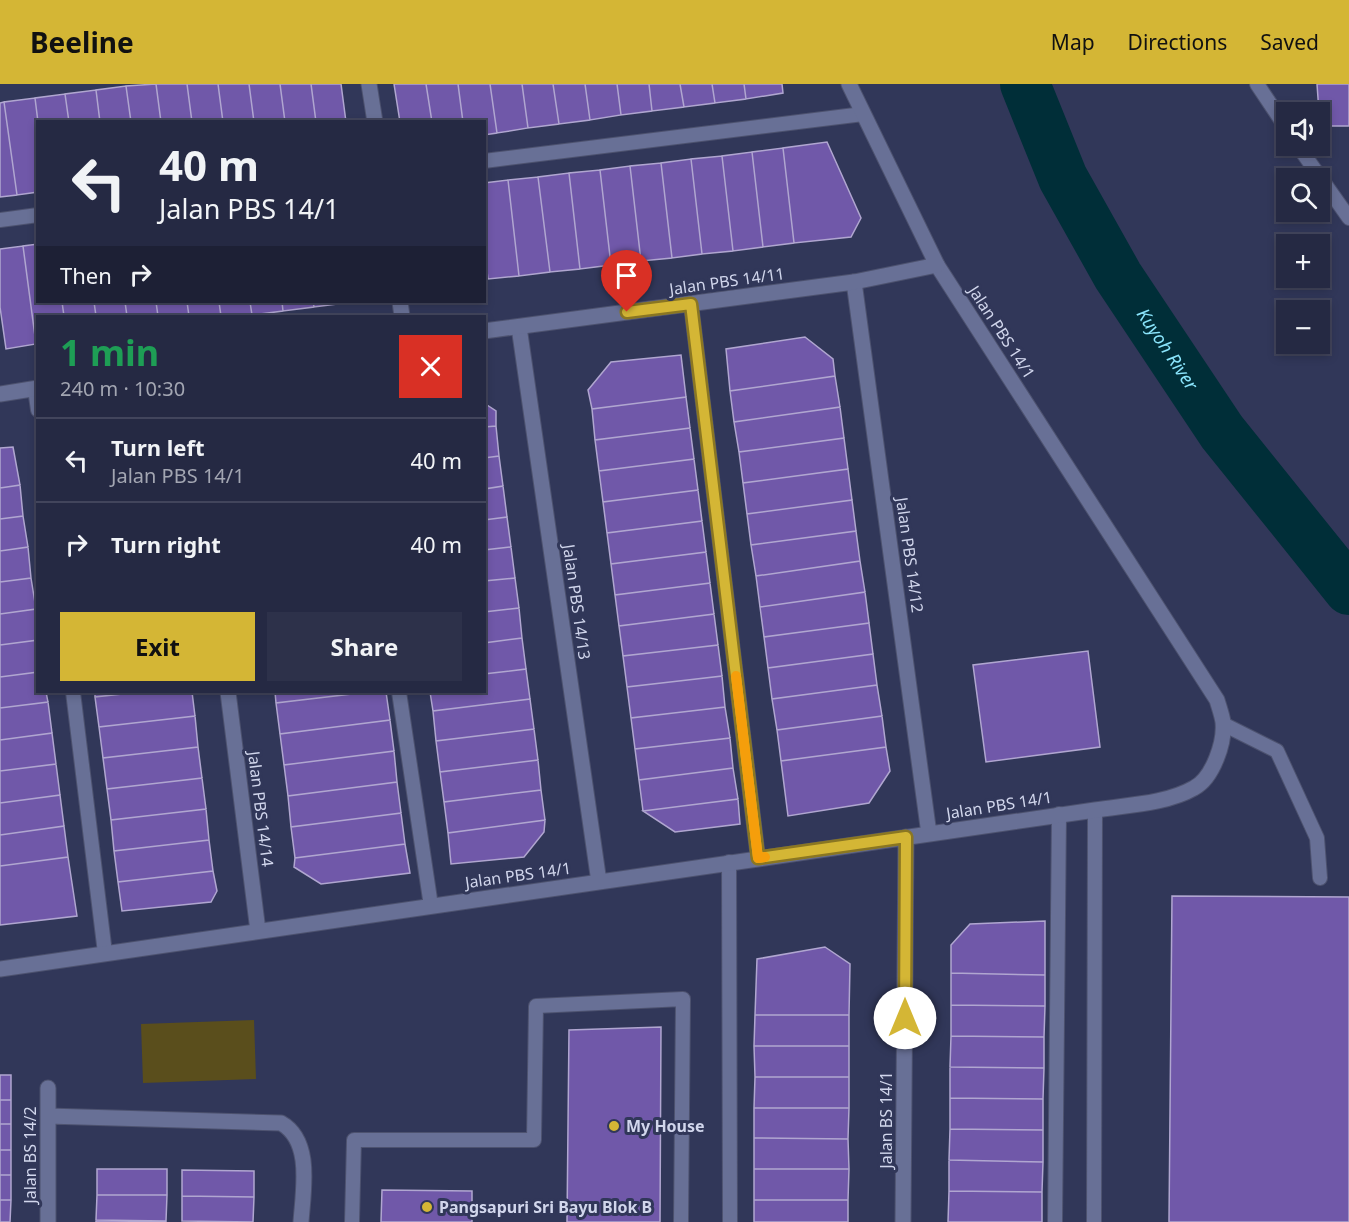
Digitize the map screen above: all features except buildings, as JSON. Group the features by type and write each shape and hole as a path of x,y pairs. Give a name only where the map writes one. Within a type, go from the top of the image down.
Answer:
{"street":[{"path":"369,84 375,120"},
{"name":"Jalan PBS 14/1","path":"0,969 1095,810 1161,799 1196,788 1212,769 1223,724 1217,700 937,265 849,84"},
{"name":"Jalan PBS 14/11","path":"486,331 854,282 937,265"},
{"name":"Jalan PBS 14/12","path":"854,282 929,834"},
{"name":"Jalan PBS 14/13","path":"519,327 599,882"},
{"path":"0,394 36,388"},
{"name":"Jalan PBS 14/14","path":"228,693 258,931"},
{"name":"Jalan BS 14/1","path":"903,1222 906,837"},
{"name":"Jalan BS 14/2","path":"48,1088 48,1222"},
{"path":"48,1116 269,1121 292,1129 298,1139 302,1164 301,1222"}],"lane":[{"path":"1257,84 1276,112"},
{"path":"486,161 863,114"},
{"path":"1305,156 1349,218"},
{"path":"0,220 36,215"},
{"path":"691,304 758,858"},
{"path":"73,693 105,953"},
{"path":"399,693 431,906"},
{"path":"1223,724 1277,751 1317,838 1320,878"},
{"path":"1094,1222 1095,810"},
{"path":"1055,1222 1059,814"},
{"path":"729,862 730,1222"},
{"path":"352,1222 354,1140 534,1140 536,1006 683,999 681,1222"}],"shaded area":[{"path":"254,1020 256,1079 143,1083 141,1024"}],"waterway":[{"name":"Kuyoh River","path":"1025,84 1063,178 1118,276 1222,432 1349,590"}],"slow traffic":[{"path":"736,676 758,858 765,857"}],"place":[{"name":"My House","path":"614,1126"},
{"name":"Pangsapuri Sri Bayu Blok B","path":"427,1207"}],"route":[{"path":"627,312 691,304 758,858 906,837 905,1018"}]}
